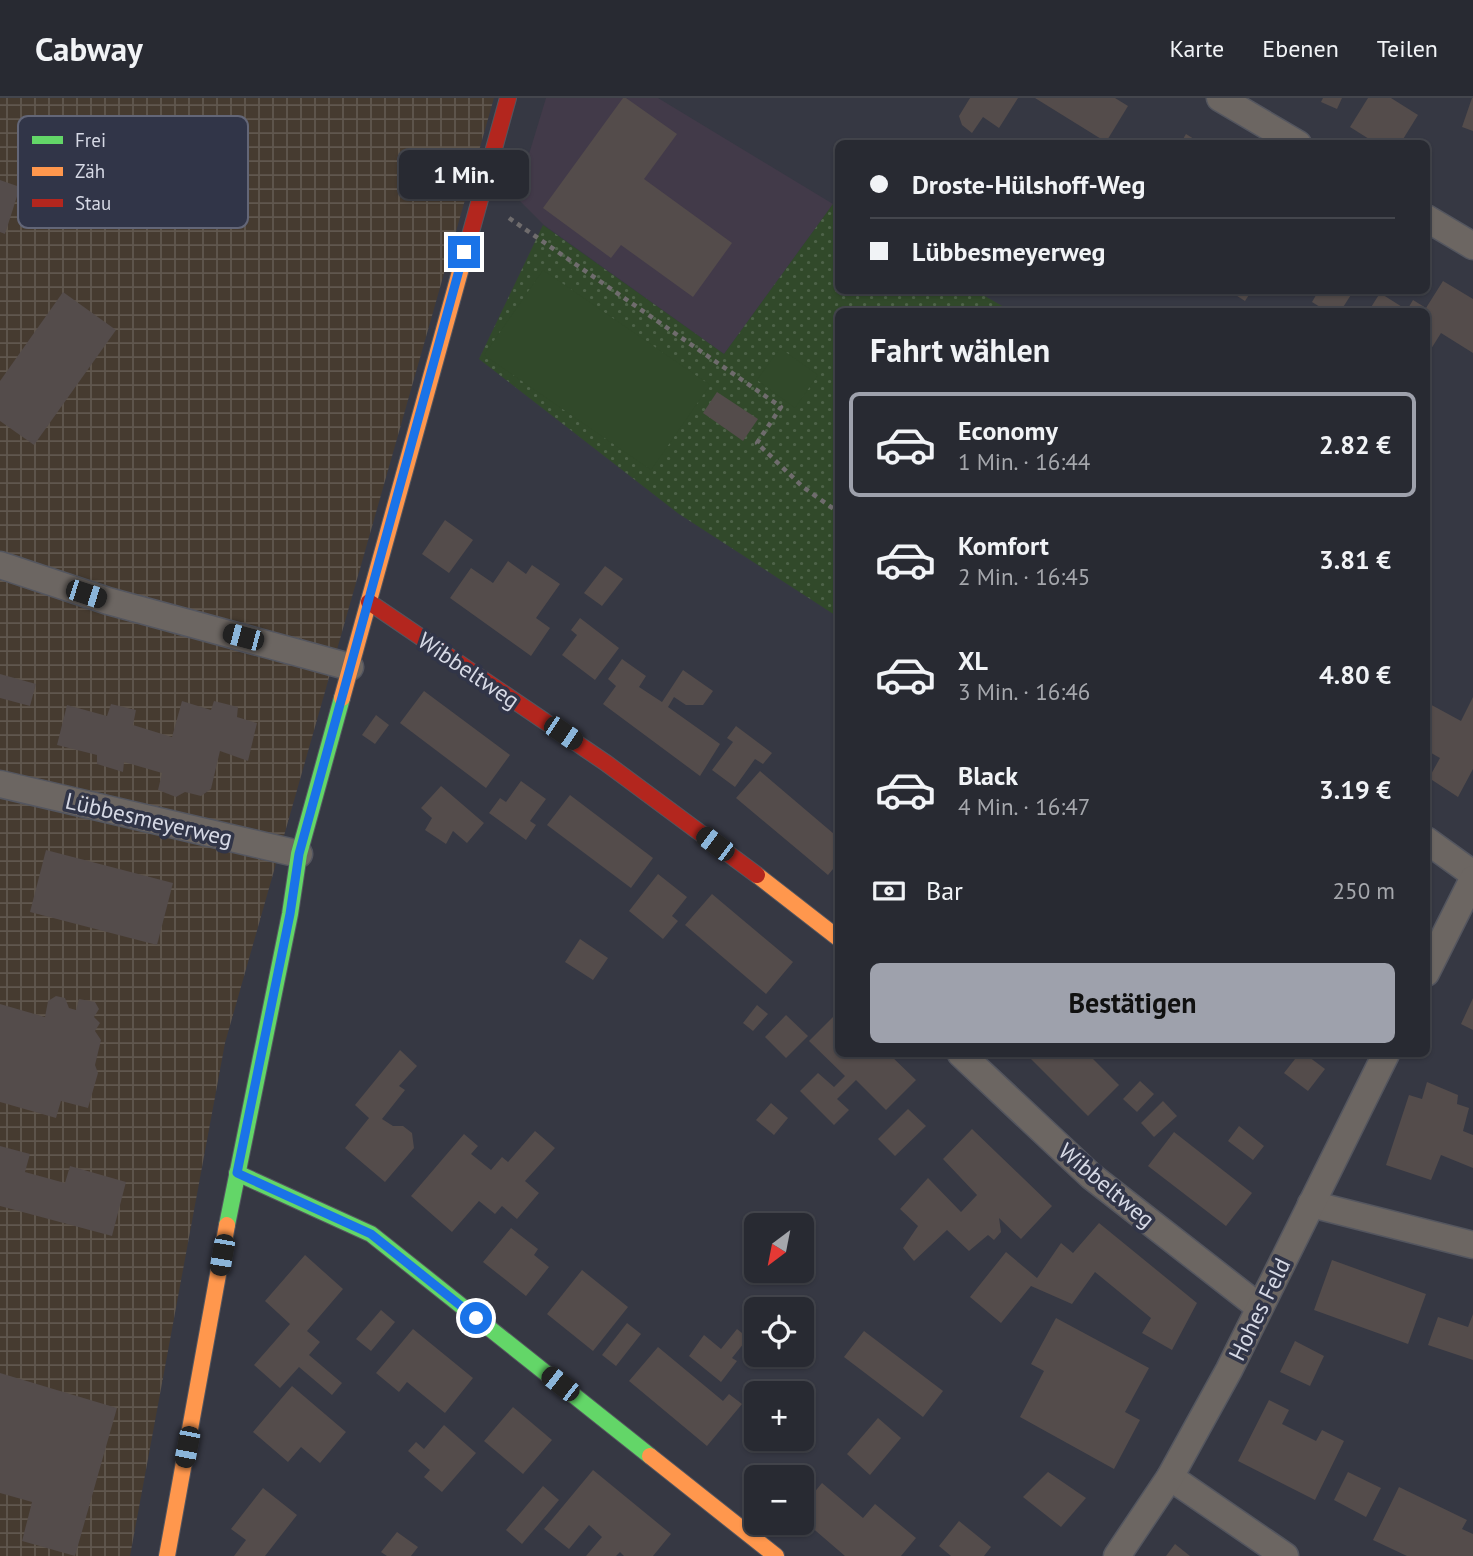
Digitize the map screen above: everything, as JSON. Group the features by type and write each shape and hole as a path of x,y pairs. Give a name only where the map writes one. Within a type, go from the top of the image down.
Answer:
{"street":[{"path":"167,1556 237,1173 290,914 299,854 508,98"},
{"path":"1220,98 1291,140"},
{"path":"1430,221 1473,246"},
{"path":"0,565 108,601 351,667"},
{"name":"Wibbeltweg","path":"369,602 606,762 835,935"},
{"name":"Lübbesmeyerweg","path":"0,784 299,854"},
{"path":"1430,843 1473,877 1430,965"},
{"name":"Wibbeltweg","path":"964,1057 1091,1176 1259,1307"},
{"name":"Hohes Feld","path":"1117,1556 1170,1477 1229,1370 1384,1057"},
{"path":"237,1173 371,1234 776,1556"},
{"path":"1311,1204 1473,1245"},
{"path":"1170,1477 1285,1556"}],"path":[{"path":"480,198 781,407 757,443 803,487 835,510"}],"shaded area":[{"path":"0,98 494,98 225,1043 130,1556 0,1556"},
{"path":"546,98 658,98 833,204 724,354 544,225 516,197"}],"green space":[{"path":"833,204 835,294 981,294 1006,308 835,308 835,615 679,514 479,359 543,225 724,354"},
{"path":"543,270 710,385 651,470 484,355"},
{"path":"780,348 818,375 795,408 757,380"}],"building":[{"path":"623,98 677,134 644,179 732,243 693,297 621,245 611,258 543,208"},
{"path":"970,98 1018,98 999,128 983,117 972,133 962,125 959,116"},
{"path":"1035,98 1115,98 1128,106 1107,140 1103,140"},
{"path":"1323,98 1342,98 1337,109 1321,102"},
{"path":"1368,98 1391,98 1418,115 1402,140 1371,140 1350,127"},
{"path":"1473,98 1473,131 1462,127"},
{"path":"1186,134 1196,140 1182,140"},
{"path":"0,180 18,186 18,193 5,234 0,232"},
{"path":"1443,281 1473,299 1473,353 1441,333 1430,351 1430,308 1426,308"},
{"path":"63,292 116,330 34,445 0,421 0,381"},
{"path":"1234,294 1249,294 1245,301"},
{"path":"1317,294 1351,294 1343,308 1322,308 1312,302"},
{"path":"1382,294 1404,308 1371,308"},
{"path":"1413,300 1426,308 1408,308"},
{"path":"717,392 758,419 743,441 703,413"},
{"path":"445,520 473,540 449,573 422,554"},
{"path":"508,561 526,574 532,565 560,584 536,618 550,628 531,656 450,598 471,568 493,583"},
{"path":"605,566 623,579 602,606 584,593"},
{"path":"580,618 619,648 595,680 562,655 577,635 571,630"},
{"path":"622,659 646,676 639,687 662,702 683,670 713,691 703,705 686,705 674,697 668,707 720,744 700,776 603,704 616,686 608,679"},
{"path":"0,674 36,684 30,706 0,698"},
{"path":"424,691 510,755 486,788 400,723"},
{"path":"1473,697 1473,769 1458,797 1430,779 1440,758 1430,752 1430,704 1461,721"},
{"path":"182,701 211,710 214,701 238,707 237,717 257,723 248,761 220,751 211,789 201,796 185,792 176,797 158,790 162,773 124,762 123,772 97,764 97,755 57,745 67,705 107,716 111,704 136,710 133,725 172,737"},
{"path":"376,715 389,725 375,744 362,735"},
{"path":"736,726 772,753 763,764 755,759 735,787 712,770 733,742 727,738"},
{"path":"760,771 835,833 835,867 828,875 736,798"},
{"path":"521,781 546,799 530,821 536,825 526,840 489,813 500,798 506,802"},
{"path":"441,786 484,823 467,843 453,831 446,844 425,830 432,818 421,808"},
{"path":"570,795 653,858 631,888 547,825"},
{"path":"46,850 173,883 157,945 30,912"},
{"path":"658,874 687,897 672,916 678,921 663,939 629,911"},
{"path":"712,894 793,962 766,994 685,925"},
{"path":"580,939 608,958 593,980 565,962"},
{"path":"56,996 65,998 69,1008 76,1010 79,999 95,1002 99,1009 94,1017 100,1023 95,1031 101,1040 95,1065 98,1073 88,1108 61,1101 56,1118 0,1102 0,1004 45,1017 48,1001"},
{"path":"1473,998 1473,1030 1461,1024"},
{"path":"757,1005 768,1014 753,1031 743,1023"},
{"path":"786,1015 808,1036 786,1058 765,1037"},
{"path":"835,1015 835,1057 892,1057 916,1080 886,1110 856,1080 837,1099 849,1110 834,1125 800,1091 818,1073 834,1087 845,1076 809,1041"},
{"path":"400,1050 417,1066 399,1086 405,1090 382,1119 393,1126 403,1126 412,1133 414,1148 385,1182 345,1148 369,1118 355,1105"},
{"path":"1029,1057 1091,1057 1119,1085 1088,1116"},
{"path":"1297,1057 1309,1057 1325,1069 1308,1091 1284,1073"},
{"path":"1140,1081 1154,1094 1137,1112 1123,1099"},
{"path":"1427,1082 1458,1095 1457,1104 1469,1108 1463,1131 1473,1135 1473,1168 1441,1155 1431,1180 1386,1165 1409,1095 1422,1099"},
{"path":"1163,1101 1177,1116 1154,1137 1141,1123"},
{"path":"771,1103 788,1118 774,1135 756,1120"},
{"path":"908,1109 926,1126 895,1156 878,1139"},
{"path":"1239,1126 1264,1146 1253,1160 1228,1141"},
{"path":"972,1129 1052,1206 1021,1239 999,1218 1001,1232 994,1240 988,1235 969,1251 947,1230 914,1261 903,1248 918,1226 900,1209 928,1178 961,1212 977,1195 943,1159"},
{"path":"535,1131 555,1148 525,1181 539,1193 517,1219 502,1206 495,1214 479,1201 452,1232 411,1196 464,1134 478,1146 471,1154 491,1170 502,1157 508,1162"},
{"path":"1174,1132 1252,1193 1226,1226 1148,1166"},
{"path":"0,1146 30,1154 25,1172 65,1183 70,1166 126,1182 112,1236 0,1206"},
{"path":"1099,1223 1197,1303 1172,1350 1142,1333 1151,1318 1095,1272 1072,1304 1031,1286 1001,1323 970,1297 1006,1252 1037,1278 1061,1243 1073,1253"},
{"path":"511,1228 538,1249 534,1255 549,1267 526,1296 483,1262"},
{"path":"305,1255 343,1289 307,1331 320,1342 309,1355 342,1383 332,1395 299,1367 280,1388 254,1365 290,1324 265,1301"},
{"path":"1332,1260 1426,1294 1408,1344 1314,1310"},
{"path":"582,1270 628,1307 593,1351 547,1314"},
{"path":"381,1310 395,1322 371,1351 356,1339"},
{"path":"1473,1314 1473,1360 1428,1345 1438,1317 1468,1327"},
{"path":"1056,1318 1149,1368 1125,1412 1140,1420 1114,1469 1020,1417 1044,1371 1031,1364"},
{"path":"627,1323 641,1334 616,1366 602,1355"},
{"path":"413,1329 473,1378 445,1413 407,1382 399,1392 376,1373"},
{"path":"737,1329 744,1335 744,1343 732,1358 737,1361 721,1382 689,1356 704,1335 721,1349"},
{"path":"864,1331 943,1391 923,1417 844,1357"},
{"path":"1295,1341 1324,1356 1310,1386 1280,1372"},
{"path":"658,1347 723,1401 729,1394 742,1404 707,1446 629,1381"},
{"path":"0,1373 117,1408 75,1556 22,1541 32,1502 0,1493"},
{"path":"292,1386 346,1432 320,1463 301,1447 288,1462 253,1432"},
{"path":"1269,1400 1289,1410 1282,1424 1316,1441 1322,1430 1344,1441 1315,1500 1238,1461"},
{"path":"513,1407 552,1440 523,1474 484,1441"},
{"path":"878,1418 901,1438 870,1475 847,1454"},
{"path":"444,1425 476,1453 442,1492 424,1477 430,1470 408,1451 416,1442 424,1449"},
{"path":"593,1470 671,1534 653,1556 624,1556 620,1552 616,1556 586,1556 602,1537 589,1525 569,1549 544,1529"},
{"path":"1048,1472 1086,1498 1061,1527 1023,1497"},
{"path":"1348,1472 1381,1488 1366,1517 1334,1500"},
{"path":"822,1483 863,1518 875,1504 916,1538 901,1556 845,1556 814,1529 814,1493"},
{"path":"543,1486 559,1500 522,1544 506,1530"},
{"path":"1399,1487 1467,1520 1462,1529 1473,1534 1473,1556 1407,1556 1373,1540"},
{"path":"263,1488 297,1515 265,1556 234,1556 246,1540 231,1529"},
{"path":"959,1521 991,1547 984,1556 951,1556 939,1546"},
{"path":"397,1532 418,1547 411,1556 387,1556 381,1552"},
{"path":"1175,1544 1190,1556 1166,1556"}],"traffic: fast":[{"path":"227,1225 290,914 299,854 342,698"},
{"path":"237,1173 371,1234 650,1456"}],"traffic: slow":[{"path":"342,698 466,250"},
{"path":"757,875 835,936"},
{"path":"167,1556 227,1225"},
{"path":"650,1456 776,1556"}],"traffic: jam":[{"path":"466,250 508,98"},
{"path":"369,602 606,763 757,875"}],"route":[{"path":"464,252 299,854 290,914 237,1173 371,1234 476,1318"}]}
